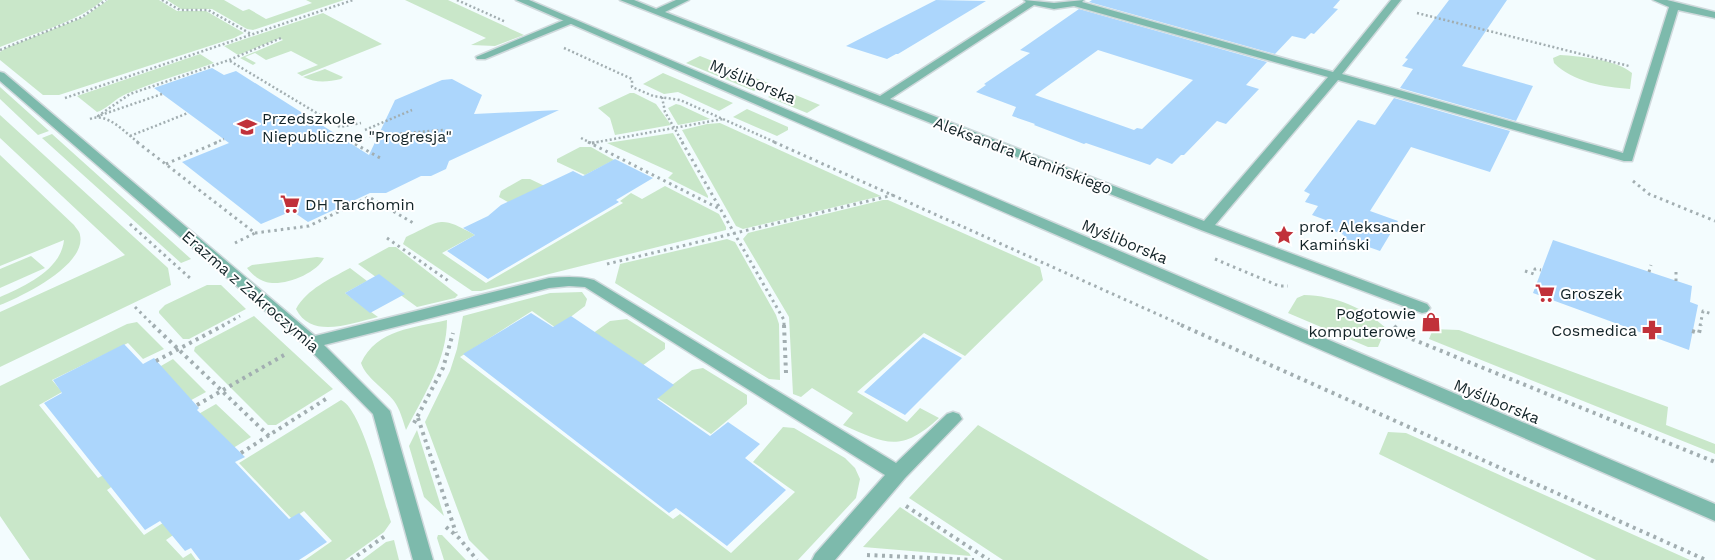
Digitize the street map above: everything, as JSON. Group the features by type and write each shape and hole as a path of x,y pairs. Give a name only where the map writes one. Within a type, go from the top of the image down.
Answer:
{"street":[{"name":"Myśliborska","path":"522,0 1715,513"},
{"name":"Aleksandra Kamińskiego","path":"625,0 1206,227 1422,308"},
{"path":"657,12 684,0"},
{"path":"1658,0 1674,6 1715,15"},
{"path":"881,100 1031,1 1055,6 1077,1 1628,158 1674,6"},
{"path":"1206,227 1336,75 1393,3"},
{"path":"481,57 569,21"},
{"name":"Erazma z Zakroczymia","path":"0,75 312,342 381,411 423,560"},
{"path":"312,342 549,284 569,281 589,283 898,473"},
{"path":"826,556 898,473 953,419"}],"path":[{"path":"0,50 74,19 106,0"},
{"path":"162,0 180,10 208,10 251,34"},
{"path":"37,107 353,0"},
{"path":"457,0 632,79 632,87 662,97 680,100 724,119 1706,560"},
{"path":"1393,3 1612,61"},
{"path":"162,94 98,116 130,94 229,60 281,38"},
{"path":"229,60 340,126 361,123"},
{"path":"662,97 666,112 784,320 788,406"},
{"path":"365,130 412,110"},
{"path":"129,136 188,113"},
{"path":"591,143 724,119"},
{"path":"369,136 443,130"},
{"path":"581,138 720,209"},
{"path":"166,164 224,139"},
{"path":"355,144 382,159"},
{"path":"1630,179 1650,194 1715,221"},
{"path":"598,266 894,195"},
{"path":"256,233 309,226 369,197 415,224"},
{"path":"387,238 478,302"},
{"path":"1649,272 1651,265"},
{"path":"1526,271 1534,274 1535,269 1541,270"},
{"path":"1676,272 1676,281"},
{"path":"156,361 264,302"},
{"path":"135,307 269,436"},
{"path":"394,457 436,386 450,352 456,308"},
{"path":"1692,331 1699,333 1703,311 1712,314"},
{"path":"196,405 290,352 312,342"},
{"path":"241,453 353,382"},
{"path":"418,417 456,533"},
{"path":"883,490 989,560"},
{"path":"351,560 411,517"},
{"path":"826,556 974,560"}],"green space":[{"path":"0,0 103,0 93,8 68,21 0,47"},
{"path":"108,0 159,0 177,11 206,11 244,33 234,38 59,95 43,95 0,60 0,52 6,48 84,17"},
{"path":"167,0 224,0 243,11 249,9 266,19 312,3 306,0 344,0 253,30 247,29 212,9 181,9"},
{"path":"405,0 448,0 524,35 495,46 471,45 486,38"},
{"path":"323,13 382,44 302,76 297,73 318,65 291,51 266,60 255,53 245,57 256,63 253,65 240,58 283,40 280,38 238,55 224,46"},
{"path":"200,54 214,63 126,94 100,111 97,112 77,96"},
{"path":"1560,55 1598,59 1617,65 1632,73 1630,89 1600,85 1570,75 1554,63 1553,58"},
{"path":"700,56 768,83 754,91 686,63"},
{"path":"325,69 343,77 331,81 322,81 303,77"},
{"path":"663,73 733,103 719,111 678,92 664,94 643,84"},
{"path":"0,87 49,131 38,135 0,99"},
{"path":"781,89 820,105 807,113 768,97"},
{"path":"630,93 634,93 656,104 671,125 615,135 610,118 598,108"},
{"path":"676,104 710,119 678,125 668,108"},
{"path":"747,109 788,127 788,130 777,136 733,117"},
{"path":"0,115 168,268 171,285 0,367 0,312 125,255 0,138"},
{"path":"720,123 881,196 743,229 736,226 682,130"},
{"path":"673,133 708,198 668,178 673,173 607,143"},
{"path":"52,134 191,259 181,263 42,138"},
{"path":"580,147 591,147 614,160 585,175 557,162 557,159"},
{"path":"0,155 74,225 80,235 79,246 73,257 63,268 36,287 0,305 0,297 20,288 49,268 61,251 64,240 0,266"},
{"path":"522,179 530,179 555,191 522,210 499,197 501,191"},
{"path":"665,186 719,214 726,230 481,291 472,291 403,244 406,237 434,224 447,222 454,224 475,235 442,253 486,283 623,203 620,201 631,193 642,199"},
{"path":"888,200 1040,267 1043,280 965,356 924,333 857,392 907,422 920,408 939,418 914,437 893,442 871,437 843,425 853,413 812,388 801,397 793,394 789,317 743,239 748,233"},
{"path":"727,239 735,242 776,315 779,324 780,380 769,379 615,283 620,264"},
{"path":"389,247 396,247 458,295 455,298 417,307 358,264"},
{"path":"31,256 45,268 0,288 0,269"},
{"path":"317,257 324,258 314,269 298,278 281,283 263,281 247,268 252,265"},
{"path":"350,268 367,281 345,293 378,317 333,327 322,327 312,324 303,318 296,309 306,296 320,285"},
{"path":"207,285 221,285 246,309 189,339 183,339 159,311 165,305"},
{"path":"582,292 587,299 585,306 556,328 532,311 460,357 673,519 680,514 731,553 795,492 753,462 783,427 794,428 845,458 855,468 860,479 856,498 798,560 489,560 469,540 425,422 450,371 457,349 463,316 550,293"},
{"path":"1304,295 1338,300 1368,314 1386,328 1378,347 1368,347 1288,313 1297,298"},
{"path":"254,316 333,389 276,425 268,425 194,351 195,347"},
{"path":"627,319 665,343 665,349 627,377 578,344 610,321"},
{"path":"447,320 446,335 439,363 406,430 400,411 394,401 371,378 361,363 377,343 387,337 410,328"},
{"path":"137,322 164,349 143,359 128,343 52,380 62,392 39,405 98,478 109,472 117,483 107,490 144,535 166,521 176,533 166,540 183,558 191,553 196,560 30,560 0,516 0,386 127,324"},
{"path":"1433,329 1459,330 1668,407 1666,425 1715,444 1715,454 1429,339"},
{"path":"173,359 206,392 184,404 154,370"},
{"path":"703,368 747,395 747,404 711,434 656,397 692,370"},
{"path":"341,400 349,407 357,419 364,436 391,522 384,532 345,560 305,560 332,541 304,511 292,519 239,463"},
{"path":"216,404 251,437 230,450 195,416"},
{"path":"978,425 1209,560 1003,560 909,498"},
{"path":"417,430 444,516 424,497 409,446"},
{"path":"1388,432 1406,433 1690,560 1596,560 1379,454"},
{"path":"900,507 969,553 971,556 863,547"},
{"path":"438,535 442,535 466,560 444,560 437,538"},
{"path":"394,540 399,560 362,560 386,542"}],"building":[{"path":"936,0 986,1 887,59 846,46"},
{"path":"1092,0 1340,0 1333,8 1338,9 1314,34 1311,33 1305,39 1292,36 1275,54 1089,2"},
{"path":"1449,0 1507,0 1462,66 1533,86 1516,121 1400,88 1413,69 1402,66 1408,59 1405,58"},
{"path":"1079,9 1267,62 1246,85 1259,89 1226,124 1217,121 1184,155 1181,155 1172,164 1157,158 1150,165 1086,143 1084,144 1012,116 1016,107 976,92 986,85 984,84 1030,53 1020,50","holes":["1098,50 1193,80 1142,129 1137,128 1134,130 1035,95"]},
{"path":"212,68 224,75 236,71 369,155 395,100 442,80 452,79 482,95 474,114 559,110 449,161 446,169 431,176 421,176 386,193 370,193 308,222 292,211 261,224 182,162 229,143 154,88"},
{"path":"1394,98 1510,131 1490,172 1411,147 1370,211 1398,221 1380,251 1343,238 1344,235 1327,228 1331,222 1312,215 1318,206 1305,202 1310,194 1304,191 1358,120 1375,125"},
{"path":"615,159 653,178 616,200 619,202 488,279 447,251 475,235 463,228 488,216 501,205 573,171 583,176"},
{"path":"1553,240 1692,286 1690,302 1698,305 1689,350 1533,293"},
{"path":"379,274 405,294 370,313 345,293"},
{"path":"531,313 553,327 571,316 674,385 657,399 710,436 728,422 760,444 745,458 786,490 727,546 676,508 669,513 463,354"},
{"path":"923,337 962,358 905,415 864,392"},
{"path":"124,344 143,364 154,358 199,408 197,410 245,457 235,462 289,519 299,513 327,542 299,560 200,560 191,548 185,551 160,521 145,530 44,403 62,393 53,380"}],"place":[{"name":"Przedszkole Niepubliczne \"Progresja\"","path":"247,127"},
{"name":"DH Tarchomin","path":"290,204"},
{"name":"prof. Aleksander Kamiński","path":"1284,235"},
{"name":"Groszek","path":"1545,293"},
{"name":"Pogotowie komputerowe","path":"1431,322"},
{"name":"Cosmedica","path":"1652,330"}]}
